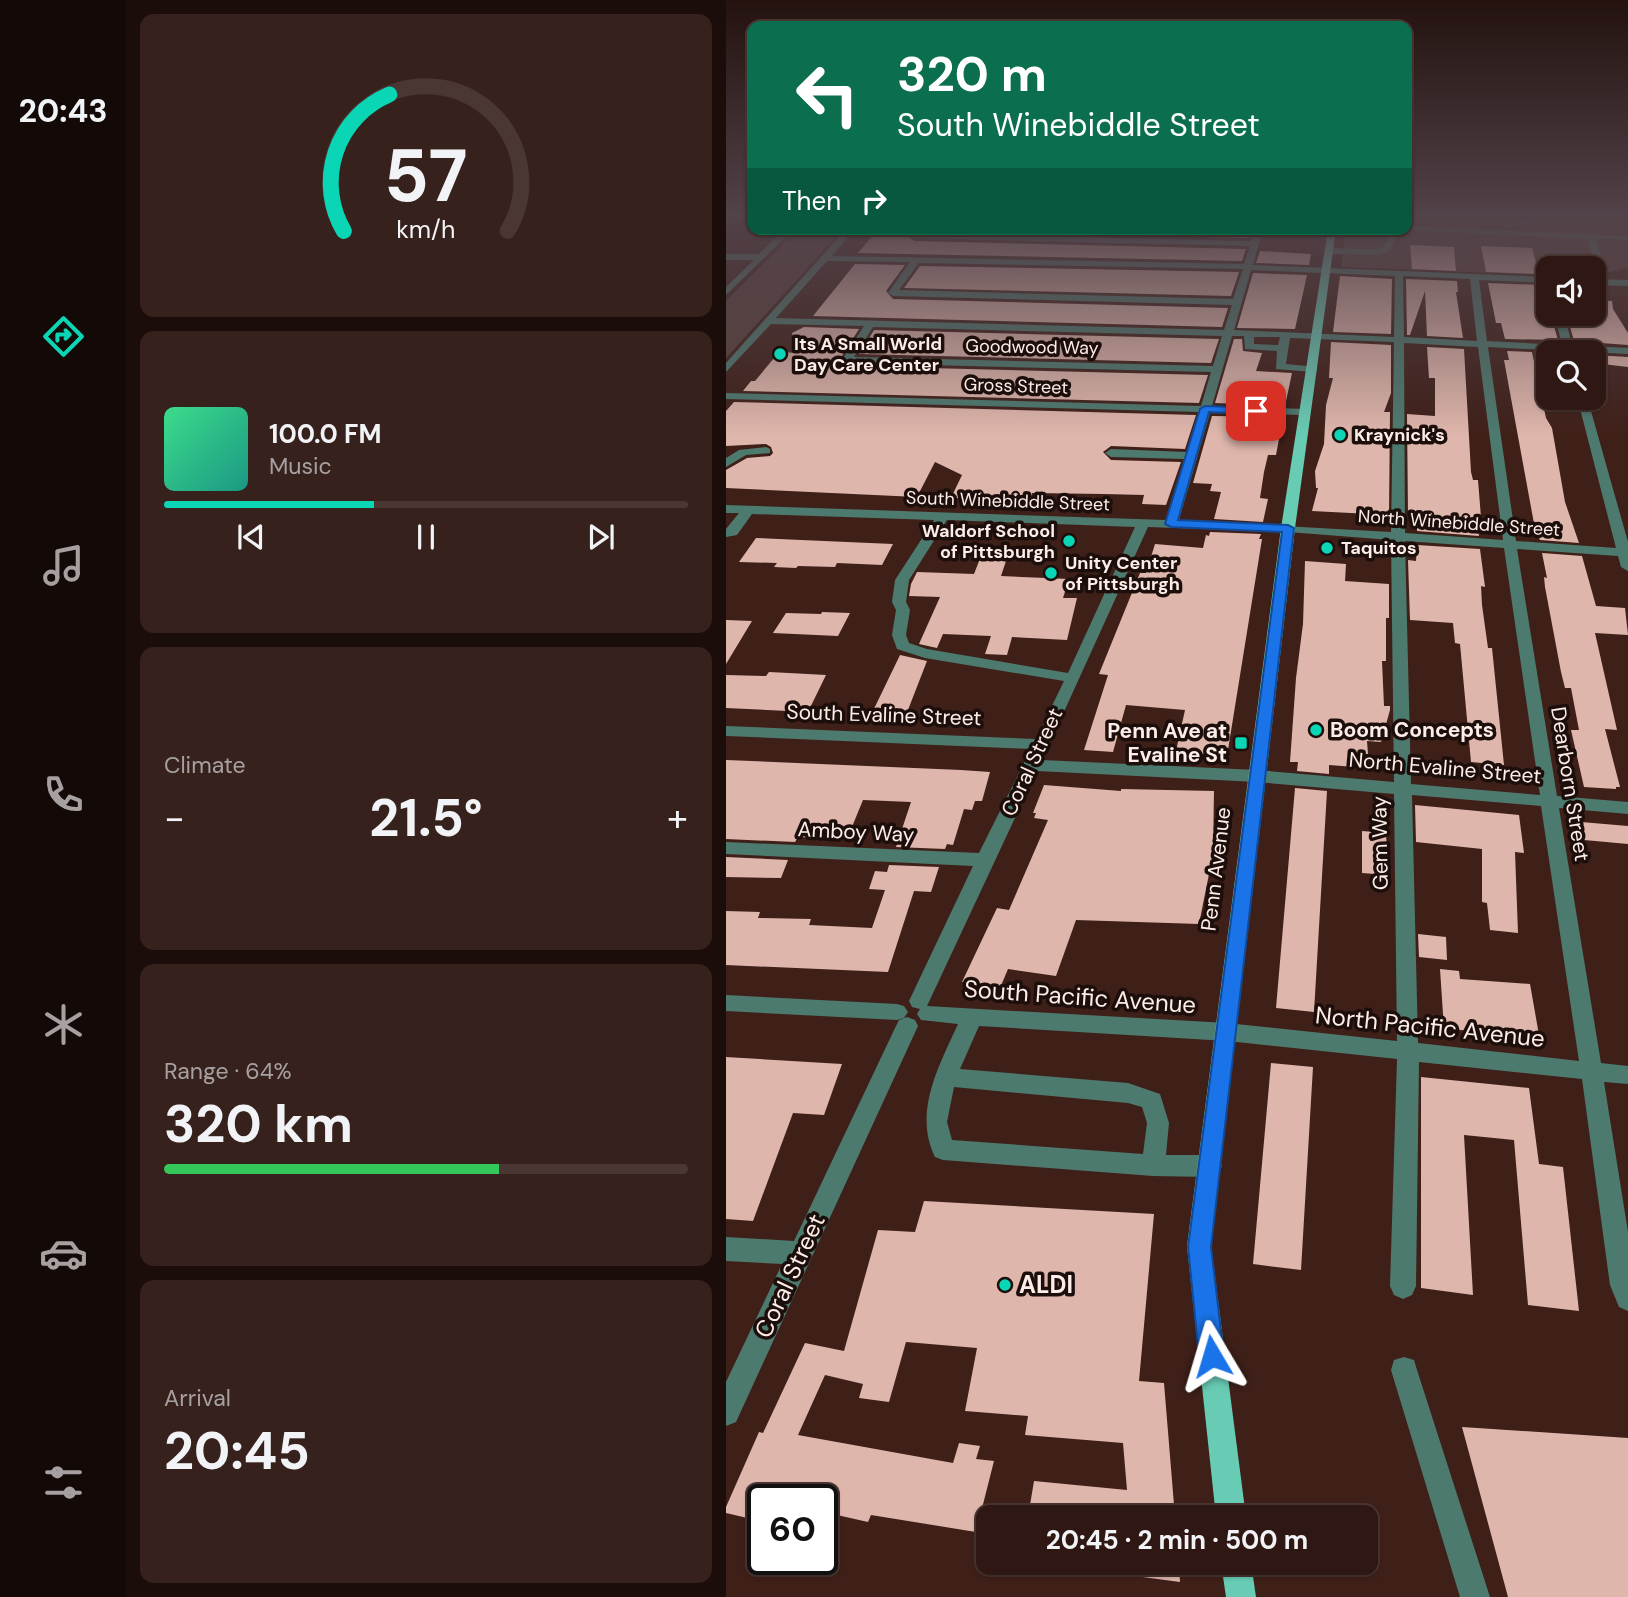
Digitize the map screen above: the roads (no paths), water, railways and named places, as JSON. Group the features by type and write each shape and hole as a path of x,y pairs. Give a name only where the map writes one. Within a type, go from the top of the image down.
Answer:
{"main road":[{"name":"Penn Avenue","path":"1230,1505 1199,1247 1288,528 1324,287"},
{"path":"1237,1575 1240,1597"}],"street":[{"path":"726,369 800,287"},
{"path":"898,287 893,293 1237,302"},
{"path":"1171,524 1242,287"},
{"name":"Gem Way","path":"1399,287 1398,537 1407,1050 1403,1286"},
{"name":"Dearborn Street","path":"1476,287 1509,543 1594,1071 1623,1286 1628,1298"},
{"path":"769,321 1317,335 1536,348"},
{"name":"Goodwood Way","path":"871,324 847,360 1217,369"},
{"path":"1249,334 1249,347 1283,348"},
{"path":"1285,335 1280,367 1313,369"},
{"path":"1606,351 1628,351"},
{"name":"Gross Street","path":"726,396 1305,412"},
{"path":"1586,410 1628,567"},
{"path":"726,463 743,452 766,451"},
{"path":"1111,453 1191,456"},
{"name":"South Winebiddle Street","path":"726,509 1288,528"},
{"path":"726,533 732,532 748,510"},
{"path":"943,516 902,580 899,602 903,610 899,635 902,646 925,653 1072,678"},
{"name":"Coral Street","path":"726,1412 984,860 1032,765 1143,523"},
{"name":"North Winebiddle Street","path":"1288,528 1626,553"},
{"name":"South Evaline Street","path":"726,731 1040,744"},
{"path":"1032,765 1257,776"},
{"name":"North Evaline Street","path":"1257,776 1628,808"},
{"name":"Amboy Way","path":"726,848 984,860"},
{"name":"South Pacific Avenue","path":"726,1003 1227,1032"},
{"path":"972,1017 945,1077 936,1122 943,1150 1210,1167"},
{"name":"North Pacific Avenue","path":"1227,1032 1628,1074"},
{"path":"945,1077 1128,1093 1152,1101 1158,1123 1153,1165"},
{"path":"726,1249 800,1254"},
{"path":"1404,1370 1475,1597"}],"place":[{"name":"Its A Small World Day Care Center","path":"780,354"},
{"name":"Kraynick's","path":"1340,435"},
{"name":"Waldorf School of Pittsburgh","path":"1069,541"},
{"name":"Taquitos","path":"1327,548"},
{"name":"Unity Center of Pittsburgh","path":"1051,573"},
{"name":"Boom Concepts","path":"1316,730"},
{"name":"Penn Ave at Evaline St","path":"1241,743"},
{"name":"ALDI","path":"1005,1285"}]}
